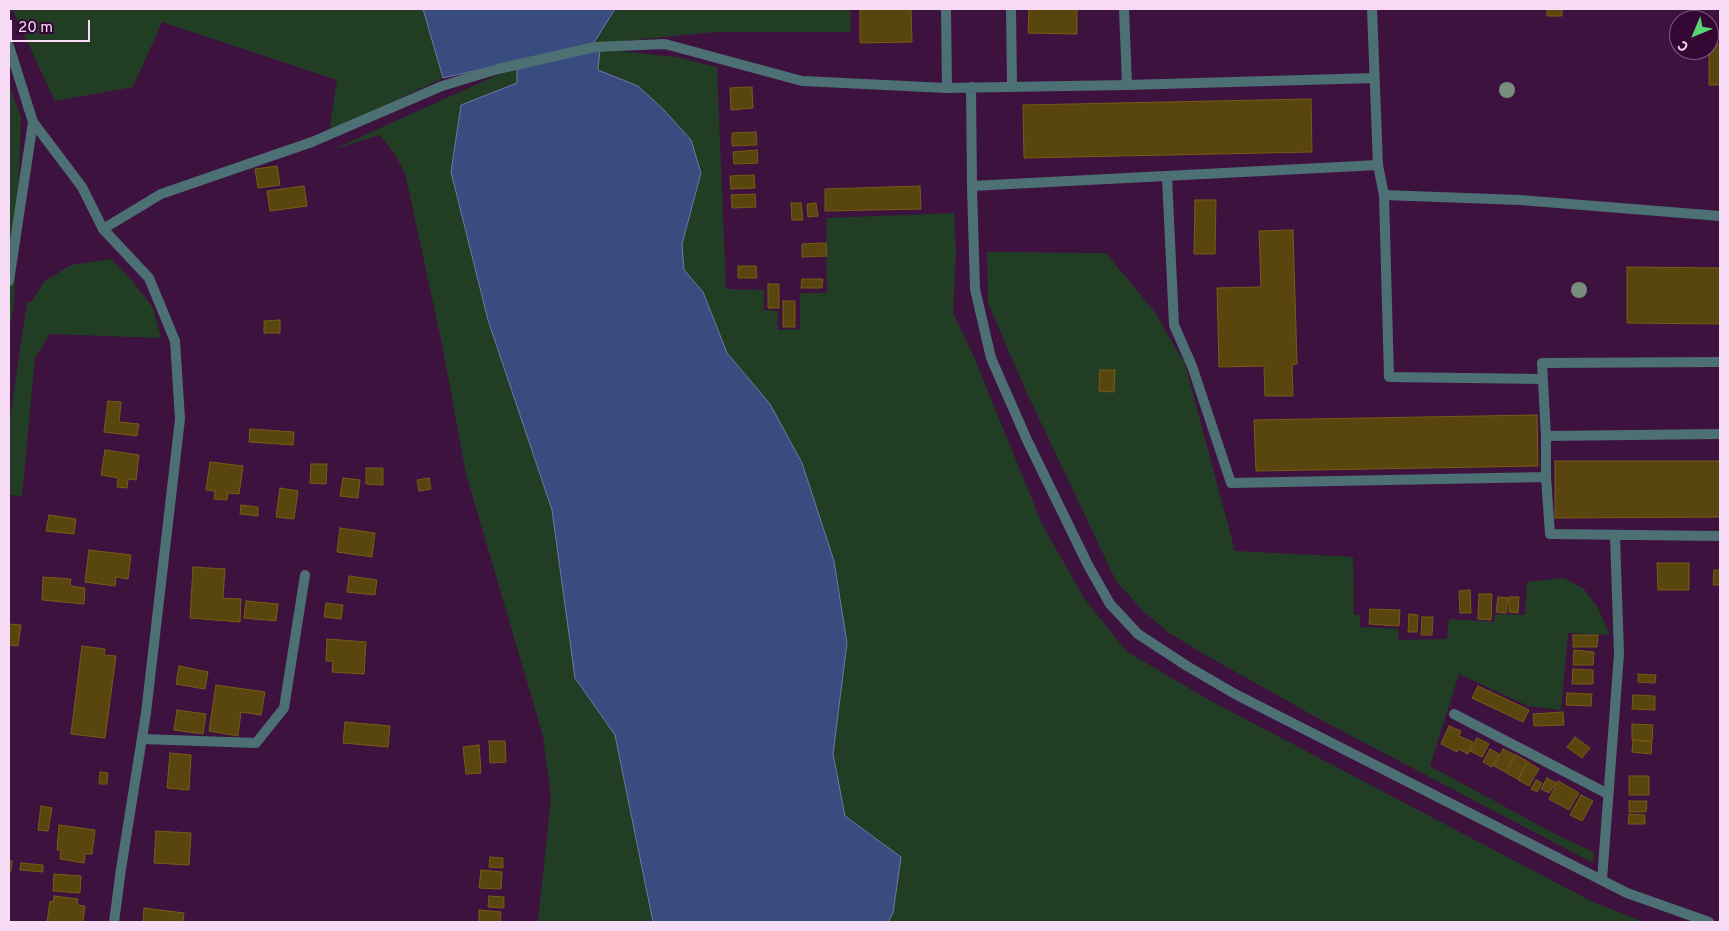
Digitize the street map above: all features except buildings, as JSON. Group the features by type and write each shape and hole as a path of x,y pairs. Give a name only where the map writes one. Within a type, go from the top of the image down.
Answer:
{"street":[{"path":"946,9 947,88"},
{"path":"1011,9 1012,86"},
{"path":"1124,9 1127,85"},
{"path":"1372,9 1378,165 1384,195 1389,377 1542,379"},
{"path":"103,229 161,194 312,142 442,86 498,69 595,47 665,44 802,81 947,88 1374,78"},
{"path":"9,46 33,122 82,187 103,229 149,278 175,341 180,420 146,713 114,922"},
{"path":"971,87 975,289 992,358 1027,440 1088,565 1110,604 1138,634 1235,694 1627,893 1709,922"},
{"path":"9,281 33,122"},
{"path":"972,186 1378,165"},
{"path":"1166,177 1174,325 1192,366 1231,483 1546,477"},
{"path":"1384,195 1520,200 1720,216"},
{"path":"1720,362 1542,363 1550,534 1720,536"},
{"path":"1546,436 1720,434"},
{"path":"1602,880 1618,654 1615,536"},
{"path":"142,739 256,743 284,708 305,575"},
{"path":"1454,714 1608,794"}],"green space":[{"path":"12,9 423,9 443,78 329,132 337,80 162,22 133,87 55,101"},
{"path":"615,9 850,9 851,32 715,32 593,44"},
{"path":"600,49 676,57 717,67 726,289 764,290 764,310 778,311 778,330 800,329 800,293 827,293 826,218 954,213 956,252 953,313 974,357 1042,524 1084,598 1126,651 1209,700 1591,901 1644,922 888,922 893,913 901,858 845,816 833,754 847,643 770,404 727,353 703,292 684,270 682,244 701,173 691,140 663,109 638,86 598,70"},
{"path":"517,66 517,83 461,105 451,172 488,320 552,510 575,678 615,735 653,922 538,922 551,797 543,736 466,474 443,349 405,173 394,153 380,135 332,150"},
{"path":"9,85 21,117 14,304 9,330"},
{"path":"987,252 1106,253 1154,311 1185,364 1235,551 1353,557 1354,615 1360,615 1360,627 1398,629 1399,640 1447,639 1449,619 1494,622 1495,614 1525,615 1527,582 1564,578 1584,589 1598,608 1610,635 1568,633 1561,710 1528,706 1459,674 1430,766 1557,835 1594,852 1593,863 1323,721 1169,633 1143,611 1116,581 1026,391 988,303"},
{"path":"111,259 131,279 153,308 161,338 50,334 35,358 22,496 9,495 9,425 27,302 31,302 45,281 71,265"}],"water":[{"path":"423,9 615,9 593,44 443,78"},
{"path":"600,49 598,70 638,86 663,109 691,140 701,173 682,244 684,270 703,292 727,353 770,404 802,463 834,561 847,643 833,754 845,816 901,857 893,913 888,922 653,922 615,735 575,678 552,510 488,320 451,172 461,105 517,83 517,66"}]}
